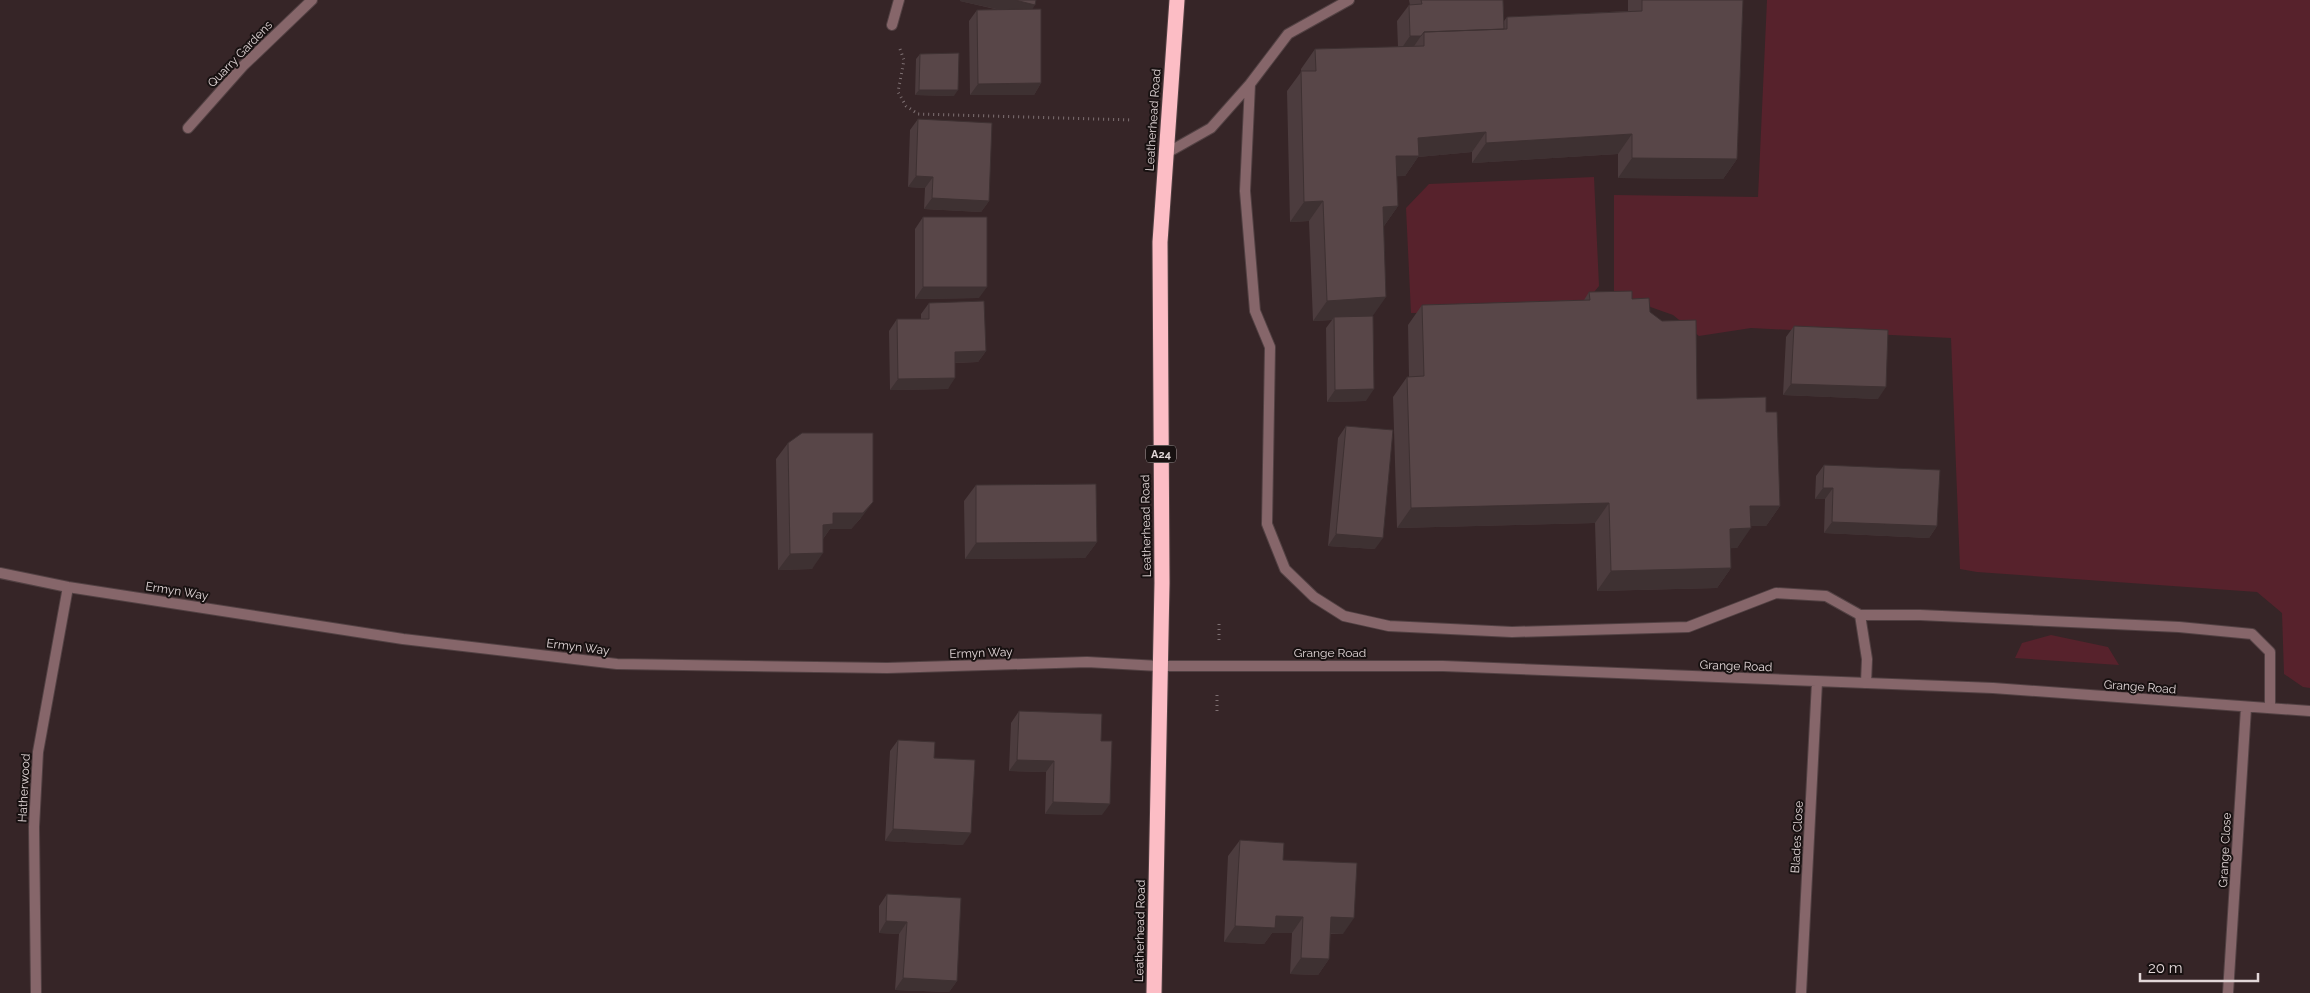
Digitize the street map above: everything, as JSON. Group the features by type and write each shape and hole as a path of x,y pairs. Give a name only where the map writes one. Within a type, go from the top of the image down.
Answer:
{"highway":[{"name":"Leatherhead Road","path":"1154,993 1162,583 1160,242 1176,0"}],"street":[{"name":"Quarry Gardens","path":"188,128 243,66 312,0"},
{"path":"892,25 899,0"},
{"path":"1165,154 1211,128 1250,84 1288,34 1349,0"},
{"path":"1250,84 1245,191 1255,311 1270,347 1267,524 1285,569 1314,597 1344,616 1389,626 1512,632 1688,627 1776,593 1826,596 1860,615 1920,615 2159,626 2252,634 2270,652 2270,707"},
{"name":"Ermyn Way","path":"0,573 68,587 403,639 617,664 887,668 1087,662 1159,666"},
{"name":"Hatherwood","path":"36,993 34,827 38,752 68,587"},
{"path":"1860,615 1867,659 1866,683"},
{"name":"Grange Road","path":"1159,666 1443,666 1992,688 2246,708 2270,707 2310,711"},
{"name":"Blades Close","path":"1801,993 1817,682"},
{"name":"Grange Close","path":"2228,993 2246,708"}],"path":[{"path":"892,25 904,60 898,92 906,106 918,114 1133,120"}],"shaded area":[{"path":"1767,0 2310,0 2310,688 2303,687 2284,674 2282,613 2257,592 1977,572 1960,569 1951,338 1751,328 1699,336 1673,315 1614,294 1614,195 1758,197"},
{"path":"1594,177 1599,286 1586,302 1528,312 1411,313 1406,208 1429,184"},
{"path":"2051,635 2108,647 2119,665 2015,658 2022,643"}],"building":[{"path":"1015,0 1036,0 1035,5"},
{"path":"1421,0 1503,0 1504,29 1424,32 1421,36 1410,36 1409,5 1422,4"},
{"path":"1642,0 1743,0 1737,159 1632,158 1632,134 1486,143 1486,132 1418,138 1419,156 1396,156 1398,206 1383,207 1386,297 1327,301 1323,201 1304,202 1301,71 1316,71 1315,49 1424,46 1424,32 1507,29 1507,17 1642,11"},
{"path":"1041,9 1041,83 978,84 977,10"},
{"path":"959,53 958,90 919,90 920,54"},
{"path":"918,119 992,123 989,201 932,198 933,177 916,176"},
{"path":"923,217 987,217 987,287 923,287"},
{"path":"1632,291 1632,299 1649,298 1650,312 1662,321 1696,320 1697,399 1766,397 1766,412 1777,412 1780,506 1750,506 1751,528 1730,529 1731,568 1611,571 1609,503 1411,508 1407,377 1424,376 1422,305 1590,300 1589,292"},
{"path":"984,301 986,351 955,352 955,378 898,379 897,319 929,319 929,303"},
{"path":"1373,316 1374,389 1335,390 1334,317"},
{"path":"1794,326 1888,330 1886,387 1791,384"},
{"path":"1346,426 1393,430 1383,538 1336,534"},
{"path":"802,433 873,433 873,502 863,513 833,513 833,524 823,525 823,553 790,554 788,443"},
{"path":"1824,465 1940,470 1937,526 1832,522 1833,488 1823,488"},
{"path":"1096,484 1097,542 976,543 976,485"},
{"path":"1019,711 1102,714 1101,741 1112,741 1110,804 1053,802 1054,761 1017,760"},
{"path":"898,740 935,742 934,758 975,760 971,833 893,829"},
{"path":"1240,840 1284,843 1283,860 1357,863 1354,918 1331,917 1329,959 1301,958 1303,917 1276,916 1275,928 1235,926"},
{"path":"887,894 961,898 957,981 903,978 907,922 886,921"}]}
